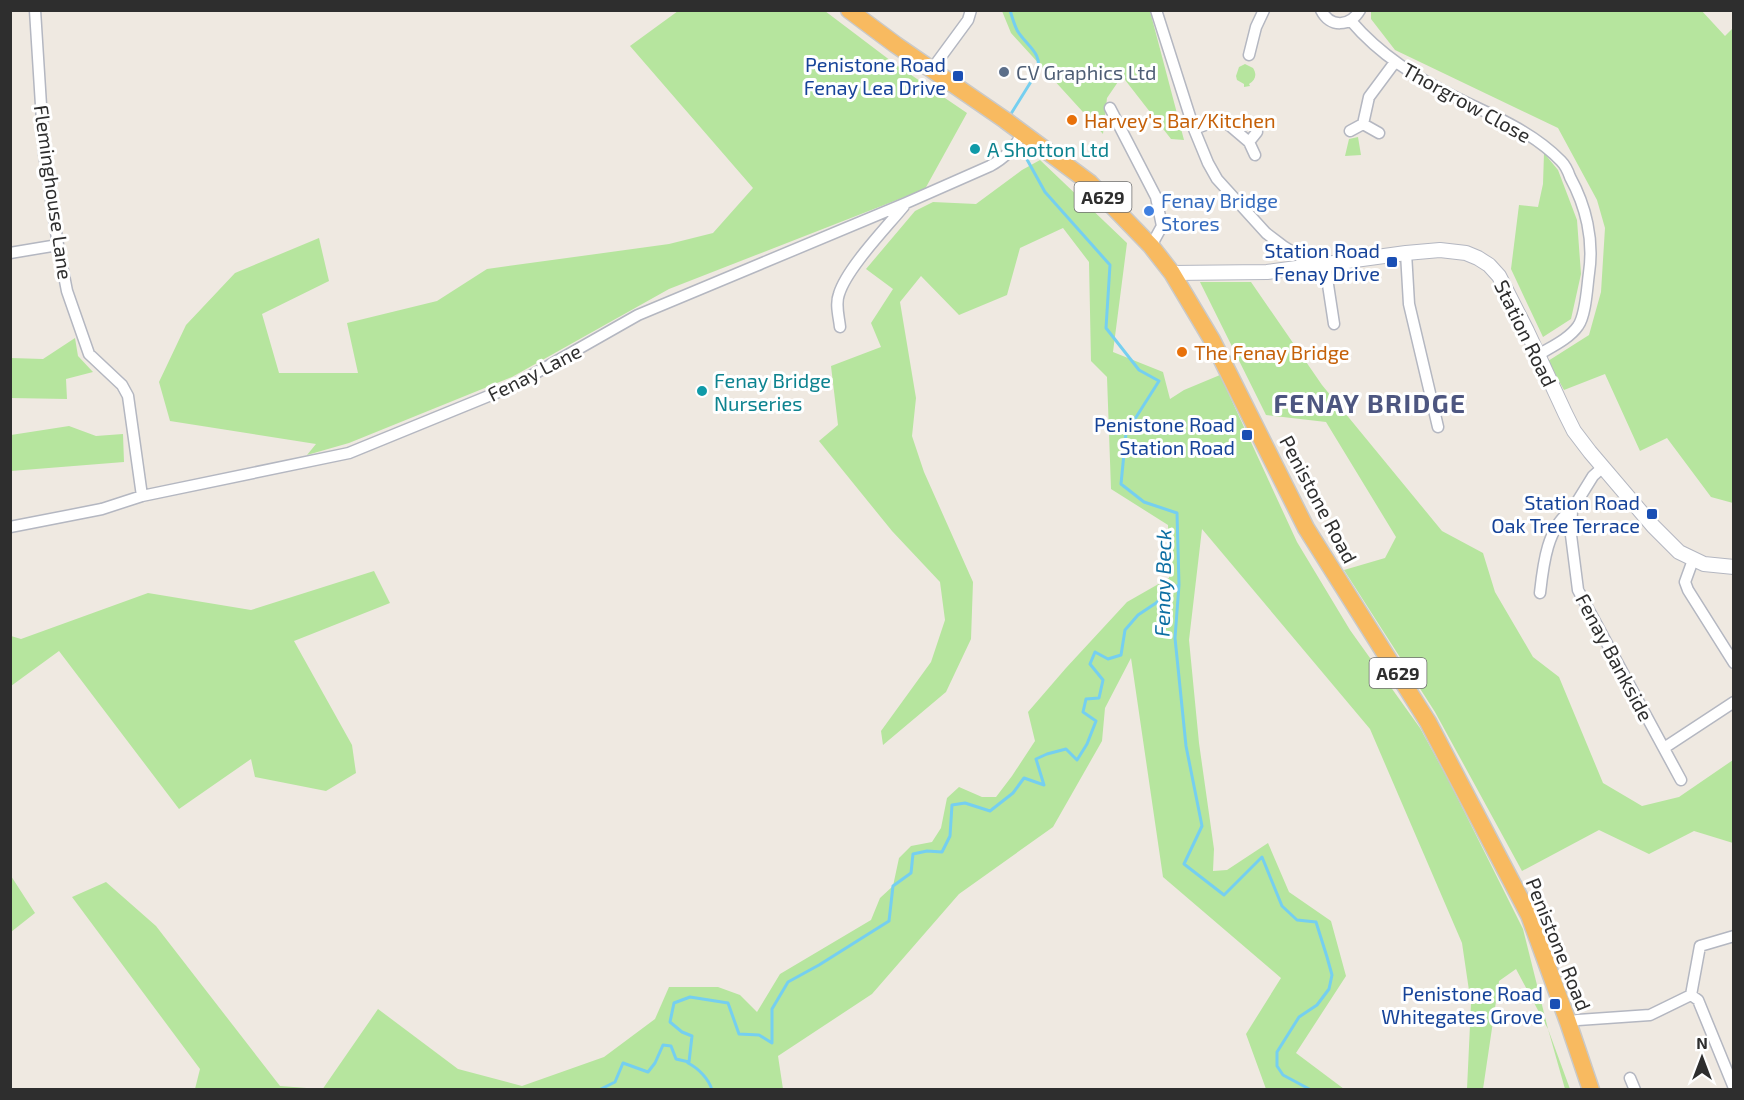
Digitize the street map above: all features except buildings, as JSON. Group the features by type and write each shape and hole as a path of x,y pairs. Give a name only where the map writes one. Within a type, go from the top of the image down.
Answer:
{"highway":[{"name":"Penistone Road","path":"849,10 1090,183 1151,246 1172,273 1212,340 1306,528 1433,732 1529,915 1591,1089"}],"street":[{"name":"Fleminghouse Lane","path":"35,10 45,153 67,291 89,354 122,385 128,396 142,496"},
{"path":"932,69 968,20 971,10"},
{"path":"1156,10 1194,129 1212,172 1266,233 1283,246 1320,266 1334,324"},
{"path":"1249,55 1256,27 1264,10"},
{"path":"1321,10 1332,22 1345,23 1351,21 1360,10"},
{"name":"Thorgrow Close","path":"1351,21 1367,39 1395,62 1455,97 1526,132 1563,162 1580,195 1588,223 1591,259 1580,324 1572,334 1538,355"},
{"name":"Thorgrow Close","path":"1363,124 1369,97 1395,62"},
{"path":"1110,108 1156,197 1162,226 1151,246"},
{"path":"1194,129 1222,119 1249,141 1256,155"},
{"path":"1350,131 1363,124 1379,133"},
{"path":"1249,141 1257,132"},
{"name":"Fenay Lane","path":"10,527 102,508 142,496 349,453 513,386 638,315 990,166 1012,150 1023,134"},
{"path":"840,327 837,302 845,279 906,203"},
{"path":"10,253 58,245"},
{"name":"Station Road","path":"1172,273 1267,272 1440,250 1466,253 1489,265 1499,276 1574,431 1603,467 1667,542 1679,552 1704,564 1734,567"},
{"path":"1406,253 1410,304 1438,427"},
{"path":"1540,593 1542,571 1556,528 1566,514 1572,510 1593,476 1603,467"},
{"name":"Fenay Bankside","path":"1572,510 1571,535 1578,590 1681,780"},
{"path":"1693,560 1685,582 1688,590 1734,663"},
{"path":"1664,748 1734,702"},
{"path":"1691,995 1700,946 1734,936"},
{"path":"1568,1022 1650,1015 1691,995"},
{"path":"1691,995 1698,1000 1734,1088"},
{"path":"1630,1078 1635,1089"}],"green space":[{"path":"1701,10 1725,36 1733,28 1733,503 1711,497 1667,438 1640,451 1605,374 1564,390 1548,361 1589,335 1601,292 1605,228 1597,200 1558,128 1395,50 1371,19 1371,11"},
{"path":"678,11 825,11 895,64 967,113 925,189 669,289 512,377 349,443 307,455 316,444 170,421 159,382 186,325 235,273 319,238 329,281 262,314 279,373 358,373 347,323 437,301 487,269 669,244 713,233 753,188 630,46"},
{"path":"1002,11 1150,11 1184,140 1171,139 1122,76 1107,98 1103,134 1011,33"},
{"path":"1245,64 1253,68 1255,75 1250,86 1244,87 1236,76 1239,67"},
{"path":"1358,137 1361,155 1345,156 1349,139"},
{"path":"1544,153 1558,170 1577,220 1581,274 1571,319 1543,337 1511,269 1519,205 1538,207 1543,184"},
{"path":"1040,160 1127,243 1113,352 1163,372 1170,399 1184,390 1220,375 1297,542 1350,630 1420,728 1450,783 1523,929 1548,1029 1516,969 1499,981 1483,1089 1467,1089 1471,1004 1462,943 1370,729 1202,529 1189,640 1199,743 1214,849 1213,871 1227,870 1268,843 1289,892 1331,921 1346,976 1296,1053 1344,1089 1266,1089 1246,1034 1281,978 1163,877 1131,658 1105,708 1102,741 1053,827 959,894 872,994 778,1056 783,1089 322,1090 378,1009 458,1069 522,1086 604,1057 655,1019 669,987 718,987 740,995 757,1012 780,974 871,920 880,898 893,886 899,858 911,846 932,842 941,828 947,798 959,787 982,797 996,797 1035,741 1028,712 1127,602 1169,578 1168,525 1111,489 1107,377 1091,361 1089,262 1063,228 1020,248 1007,295 959,315 921,276 900,302 916,398 912,436 924,472 973,582 971,639 946,692 883,745 881,731 931,662 945,620 940,582 892,531 819,441 838,425 831,366 881,347 871,323 893,289 866,269 915,211 933,202 976,204 1022,170"},
{"path":"1200,282 1251,282 1322,385 1442,531 1483,553 1495,592 1533,657 1559,677 1603,783 1642,806 1679,797 1733,760 1733,843 1694,831 1649,854 1599,830 1522,871 1435,712 1344,570 1385,558 1396,537 1326,422 1266,415"},
{"path":"75,338 78,356 93,372 66,379 67,399 11,398 11,358 43,359"},
{"path":"69,426 96,436 123,434 124,462 11,471 11,435"},
{"path":"374,571 390,603 294,641 352,745 356,773 326,791 255,777 251,759 179,809 59,651 11,686 11,636 21,639 148,593 251,610"},
{"path":"11,876 35,913 10,932"},
{"path":"106,882 156,926 280,1086 320,1089 195,1089 200,1069 72,897"},
{"path":"1548,1029 1570,1089 1565,1089"}],"waterway":[{"name":"Fenay Beck","path":"1009,117 1037,72 1038,65 1036,54 1017,30 1010,10"},
{"name":"Fenay Beck","path":"1019,145 1045,192 1110,265 1106,328 1139,370 1159,381 1126,433 1121,484 1144,502 1177,513 1179,585 1175,638 1186,746 1202,826 1184,864 1224,895 1262,857 1282,906 1297,920 1316,922 1332,975 1329,989 1317,1005 1299,1017 1277,1052 1277,1066 1283,1075 1311,1090"},
{"path":"599,1090 615,1082 623,1063 648,1072 663,1045 671,1046 676,1059 689,1062 692,1036 682,1032 670,1022 674,1003 690,997 728,1003 739,1034 759,1035 772,1043 772,1009 788,982 889,921 893,886 911,873 913,854 927,851 942,852 950,836 952,805 965,803 990,811 1013,793 1024,778 1044,785 1036,759 1066,749 1077,760 1087,744 1096,721 1083,712 1086,699 1099,698 1103,680 1090,664 1095,652 1108,659 1121,655 1125,630 1138,615 1156,603 1170,589 1179,585"},
{"path":"688,1063 703,1074 712,1090"}],"place":[{"name":"CV Graphics Ltd","path":"1004,72"},
{"name":"Penistone Road Fenay Lea Drive","path":"958,76"},
{"name":"Harvey's Bar/Kitchen","path":"1072,120"},
{"name":"A Shotton Ltd","path":"975,149"},
{"name":"Fenay Bridge Stores","path":"1149,211"},
{"name":"Station Road Fenay Drive","path":"1392,262"},
{"name":"The Fenay Bridge","path":"1182,352"},
{"name":"Fenay Bridge Nurseries","path":"702,391"},
{"name":"Penistone Road Station Road","path":"1247,435"},
{"name":"Station Road Oak Tree Terrace","path":"1652,514"},
{"name":"Penistone Road Whitegates Grove","path":"1555,1004"}],"district":[{"name":"FENAY BRIDGE","path":"1370,402"}]}
